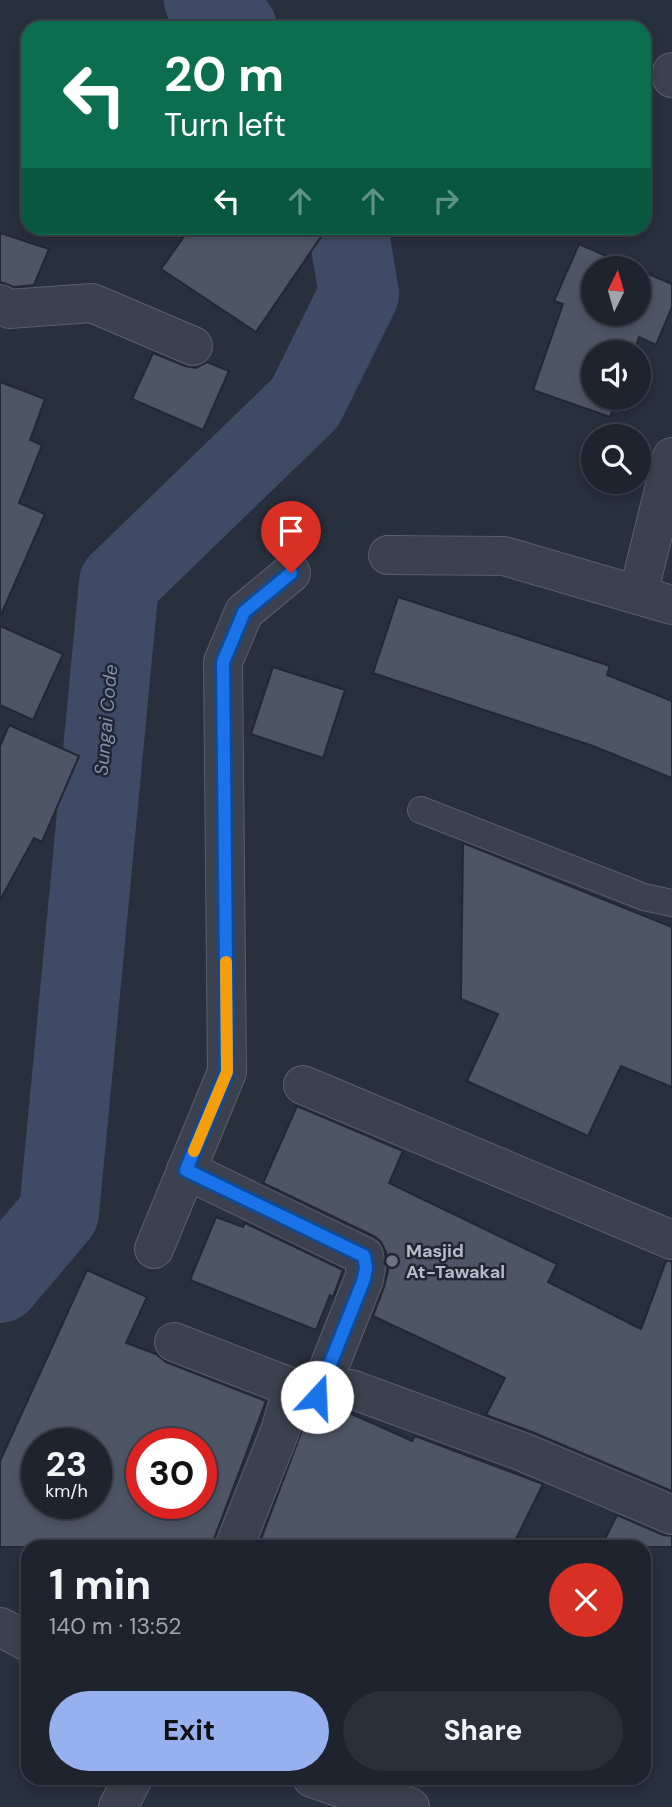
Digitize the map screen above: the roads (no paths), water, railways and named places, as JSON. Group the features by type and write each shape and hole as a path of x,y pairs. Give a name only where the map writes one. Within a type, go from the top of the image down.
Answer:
{"street":[{"path":"672,72 672,78"},
{"path":"0,304 9,309 92,303 192,346"},
{"path":"388,555 505,556 655,600 672,457"},
{"path":"154,1249 227,1072 223,662 244,612 291,573"},
{"path":"303,1085 672,1240"},
{"path":"174,1342 317,1397 364,1279 366,1267 364,1256 186,1170"},
{"path":"237,1540 280,1431 293,1388"},
{"path":"351,1389 523,1452 672,1515"},
{"path":"0,1627 21,1638"},
{"path":"118,1807 129,1785"},
{"path":"332,1785 370,1798 410,1807"}],"lane":[{"path":"421,810 644,897 672,903"}],"waterway":[{"name":"Sungai Code","path":"204,0 229,21"},
{"name":"Sungai Code","path":"0,1283 59,1213 119,583 305,403 359,294 349,235"}],"place":[{"name":"Masjid At-Tawakal","path":"392,1261"}]}
